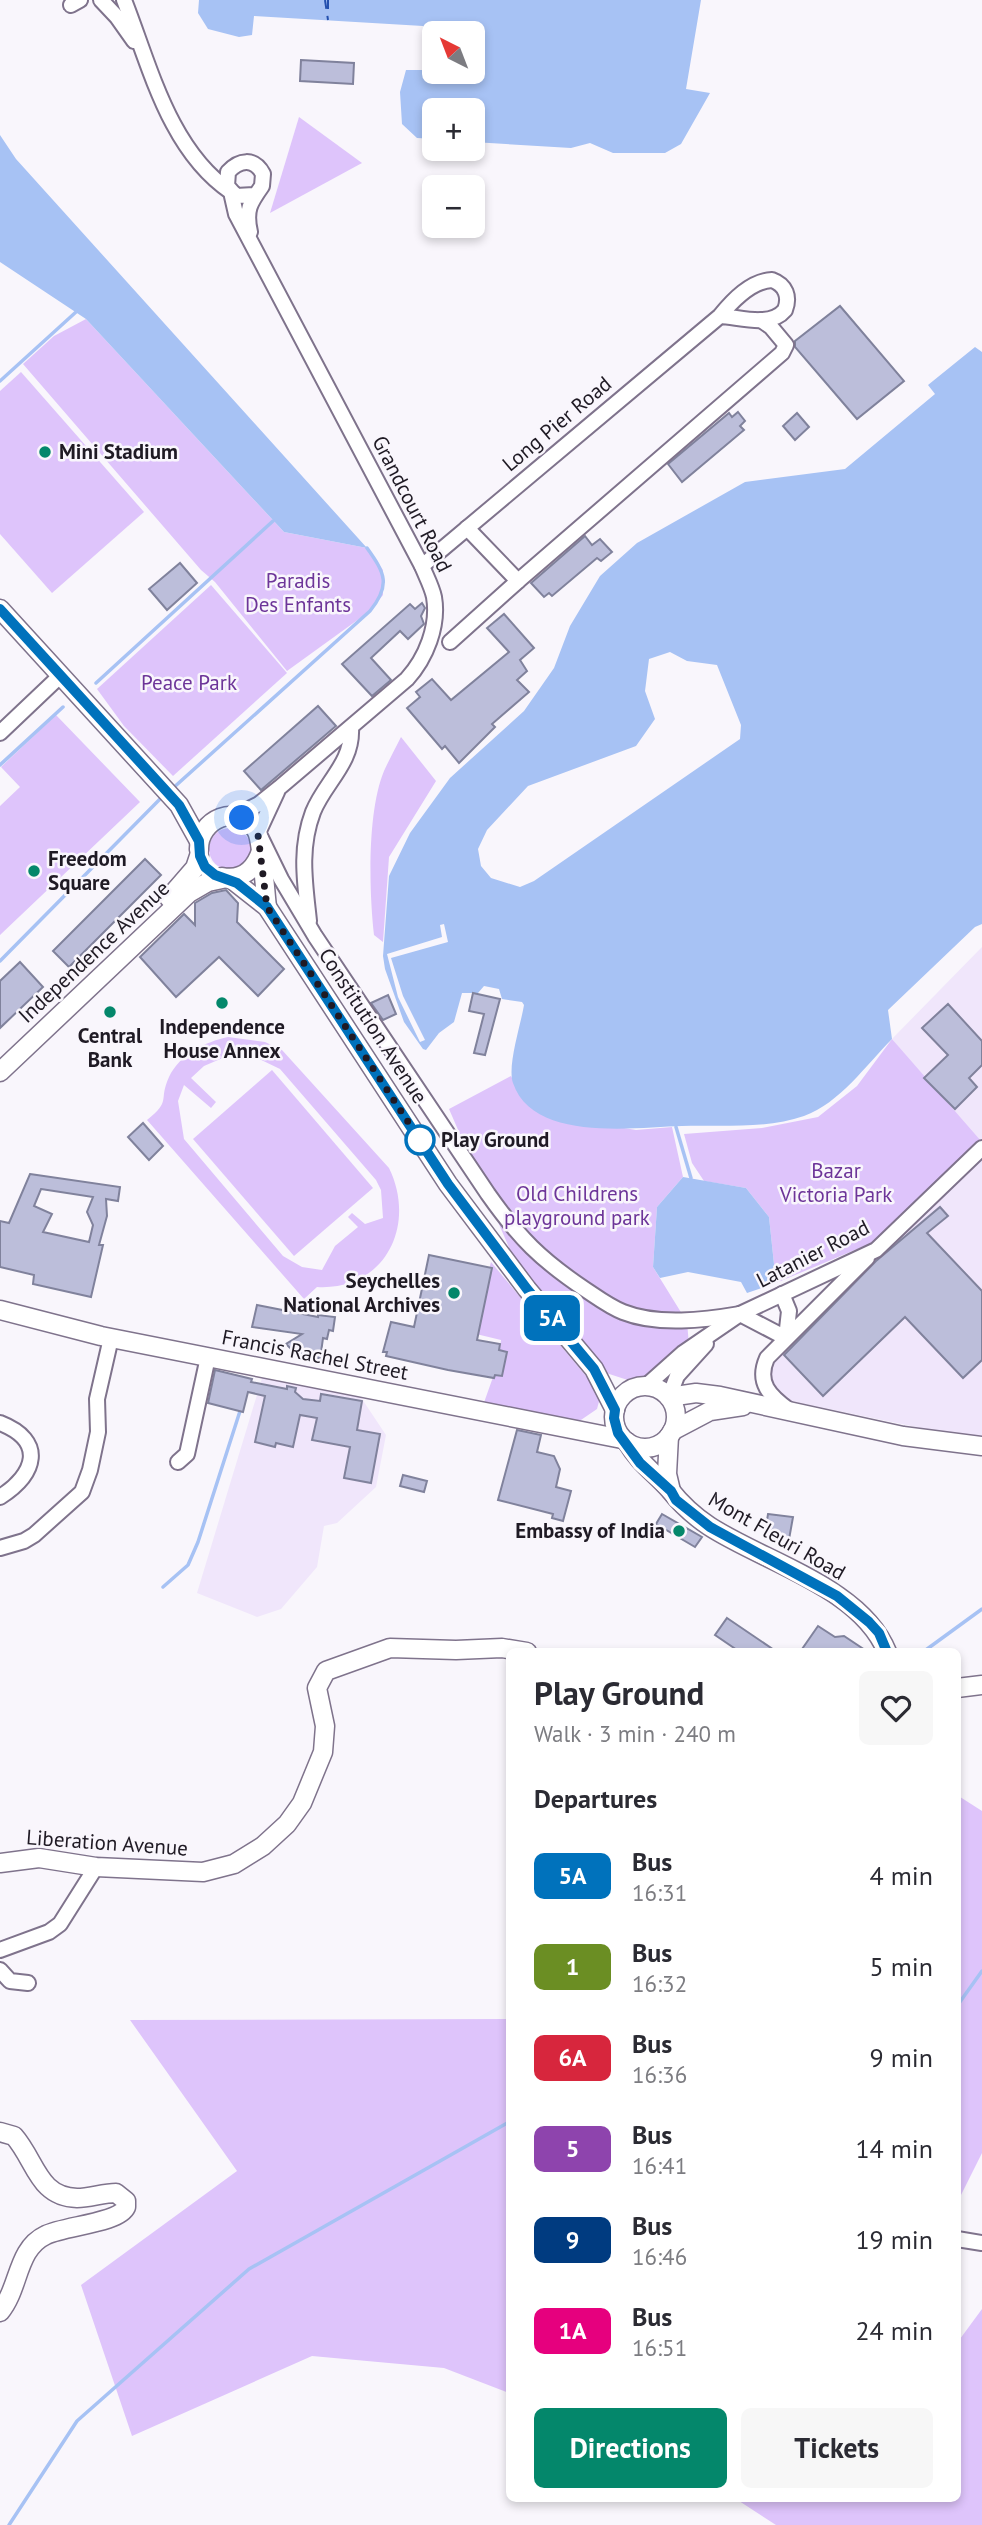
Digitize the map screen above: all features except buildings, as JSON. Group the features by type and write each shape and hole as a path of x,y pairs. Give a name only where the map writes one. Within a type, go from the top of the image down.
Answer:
{"main road":[{"path":"0,609 177,802 205,867 215,875 228,878 250,870 259,840 248,822 177,802"},
{"path":"199,849 203,830 228,816"},
{"name":"Constitution Avenue","path":"259,840 267,907"},
{"name":"Independence Avenue","path":"0,1055 181,887 195,868 199,849"},
{"name":"Constitution Avenue","path":"228,878 267,907 448,1184 527,1289 594,1369 615,1410"},
{"name":"Independence Avenue","path":"0,1072 189,893 208,882 228,878"},
{"name":"Francis Rachel Street","path":"0,1310 111,1338 624,1441"},
{"name":"Constitution Avenue","path":"594,1369 614,1378 646,1386"},
{"path":"671,1491 667,1474 671,1433 675,1413 669,1397 646,1386 626,1392 615,1410 615,1425 624,1441 644,1448 662,1443 671,1433 710,1411 760,1405"},
{"path":"669,1397 696,1393 789,1410 903,1436 982,1447"},
{"name":"Mont Fleuri Road","path":"624,1441 640,1463 671,1491 676,1500 710,1527 837,1596 869,1622 879,1633 885,1648"},
{"name":"Liberation Avenue","path":"0,1863 38,1858 96,1867 203,1872 234,1864 263,1846 287,1824 302,1803 323,1752 325,1726 317,1688 326,1671 390,1648 506,1649"},
{"path":"961,1688 982,1685"},
{"path":"0,2132 14,2136 40,2181 53,2193 75,2198 116,2193 126,2201 126,2207 119,2216 55,2231 36,2241 24,2257 0,2312"}],"street":[{"path":"101,0 117,17 148,62"},
{"path":"124,0 174,126 187,147 212,180 243,197 254,195"},
{"path":"187,147 202,160 232,168"},
{"path":"231,192 226,180 232,168 247,161 260,168 264,180 254,195 248,219 252,240"},
{"name":"Grandcourt Road","path":"228,816 259,804 407,679 423,658 435,617 434,597 422,566 236,214 231,192"},
{"name":"Long Pier Road","path":"422,566 751,287 772,280 785,290 788,304 781,315 761,320"},
{"path":"450,642 782,353 786,345 771,327 761,320 720,316"},
{"path":"467,528 518,581"},
{"path":"0,733 60,676"},
{"path":"309,926 304,873 305,838 314,809 349,750 351,728"},
{"path":"279,788 259,840 309,926 513,1231 557,1270 624,1313 684,1320 740,1314 786,1338"},
{"name":"Latanier Road","path":"646,1386 683,1353 740,1314 876,1250 982,1148"},
{"path":"789,1410 769,1395 762,1374 767,1358 876,1250"},
{"path":"782,1294 789,1311 786,1338"},
{"name":"Latanier Road","path":"669,1397 677,1376 719,1330"},
{"path":"0,1548 34,1535 82,1492 90,1470 97,1432 97,1399 111,1338"},
{"path":"178,1462 187,1454 208,1357"},
{"path":"0,1423 18,1431 32,1453 31,1465 23,1479 0,1497"},
{"path":"0,1950 49,1932 60,1924 96,1867"},
{"path":"0,1970 10,1981 28,1983"},
{"path":"961,2240 982,2243"}],"shaded area":[{"path":"982,947 982,1437 960,1436 790,1401 769,1380 767,1364 876,1260 874,1242 924,1078 892,1039"},
{"path":"263,1375 358,1393 386,1435 376,1487 337,1523 324,1526 317,1567 281,1609 257,1617 197,1593"}],"green space":[{"path":"299,117 362,163 270,213"},
{"name":"Paradis Des Enfants","path":"86,319 284,532 367,548 383,570 383,595 370,611 287,671 215,582 201,570 23,364 54,336"},
{"name":"Mini Stadium","path":"21,372 144,512 52,593 0,534 0,391"},
{"name":"Peace Park","path":"211,585 287,673 173,776 124,726 97,689"},
{"name":"Freedom Square","path":"56,715 140,802 0,935 0,806 20,787 1,767"},
{"path":"401,737 436,781 389,857 383,942 374,935 370,875 372,829 378,788"},
{"path":"230,828 245,834 251,849 245,864 230,870 215,864 209,849 215,834"},
{"path":"228,1037 265,1042 282,1050 389,1168 397,1190 399,1211 396,1232 389,1250 377,1266 361,1278 341,1285 317,1287 304,1299 147,1120 162,1104 169,1077 180,1062 194,1050","holes":["232,1054 249,1054 280,1069 376,1180 381,1190 383,1218 365,1224 352,1213 348,1217 358,1227 335,1246 322,1270 302,1267 283,1256 184,1139 178,1101 184,1085 211,1108 216,1102 191,1078 204,1066"]},
{"name":"Bazar Victoria Park","path":"892,1039 981,1141 874,1242 776,1283 769,1217 746,1188 704,1181 692,1163 684,1134 762,1128 818,1117 857,1086"},
{"path":"272,1070 373,1188 294,1256 193,1139"},
{"name":"Old Childrens playground park","path":"511,1076 521,1096 541,1114 636,1130 672,1127 683,1177 657,1207 653,1267 687,1322 689,1345 646,1386 594,1369 527,1289 449,1109"},
{"path":"491,1262 601,1394 597,1409 578,1422 481,1411 498,1363 501,1340 472,1333"},
{"path":"961,1798 982,1811 982,2153 961,2195"},
{"path":"506,2019 506,2392 444,2368 312,2356 132,2436 81,2285 237,2171 130,2020"},
{"path":"982,2309 982,2525 776,2525 741,2502 961,2502 961,2338"}],"water":[{"path":"199,0 701,0 686,89 710,93 681,144 665,153 613,153 590,143 571,148 485,143 485,98 422,98 422,138 417,138 402,124 400,92 406,70 422,70 422,84 485,84 485,21 422,21 422,26 254,16 252,35 239,37 208,29 198,13"},
{"path":"0,135 16,159 367,548 284,532 86,319 0,262"},
{"path":"975,347 982,352 982,924 975,927 888,1010 892,1039 852,1082 817,1110 790,1120 744,1126 614,1129 563,1123 541,1115 524,1102 513,1083 513,1056 524,1005 522,1002 502,999 499,989 484,986 478,993 462,993 454,1022 439,1033 426,1050 423,1049 404,1022 385,969 383,956 389,876 410,833 450,778 524,711 554,668 570,626 600,576 637,543 745,482 845,469 935,394 928,385","holes":["670,652 687,661 717,665 741,725 740,739 534,881 520,887 491,878 481,866 478,849 487,830 528,786 636,746 655,719 645,691 649,659"]},
{"path":"683,1177 746,1188 769,1217 776,1283 747,1293 741,1282 688,1272 660,1278 653,1267 657,1207"}],"pier":[{"path":"444,924 448,942 391,958 403,996 425,1040 420,1042 398,997 387,954 442,937 440,925"}],"waterway":[{"path":"0,381 76,312"},
{"path":"96,683 273,521"},
{"path":"172,789 370,611 381,594 383,579 367,548"},
{"path":"0,765 63,707"},
{"path":"0,961 163,796"},
{"path":"676,1127 691,1178"},
{"path":"163,1587 188,1565 198,1542 241,1408"},
{"path":"928,1648 982,1609"},
{"path":"961,2000 982,1971"},
{"path":"9,2525 77,2421 249,2269 506,2124"}],"ferry route":[{"path":"325,0 328,20"},
{"path":"328,0 328,12"}],"bus line":[{"name":"5A","path":"0,609 179,805 199,841 200,856 205,867 215,875 230,878 267,907 448,1184 527,1289 594,1369 615,1410 618,1433 640,1463 671,1491 676,1500 710,1527 837,1596 869,1622 879,1633 885,1648"}],"place":[{"name":"Mini Stadium","path":"45,452"},
{"name":"Freedom Square","path":"34,871"},
{"name":"Independence House Annex","path":"222,1003"},
{"name":"Central Bank","path":"110,1012"},
{"name":"Play Ground","path":"420,1140"},
{"name":"Seychelles National Archives","path":"454,1293"},
{"name":"Embassy of India","path":"679,1531"}],"route":[{"path":"242,818 254,827 258,835 267,907 420,1140"}]}
